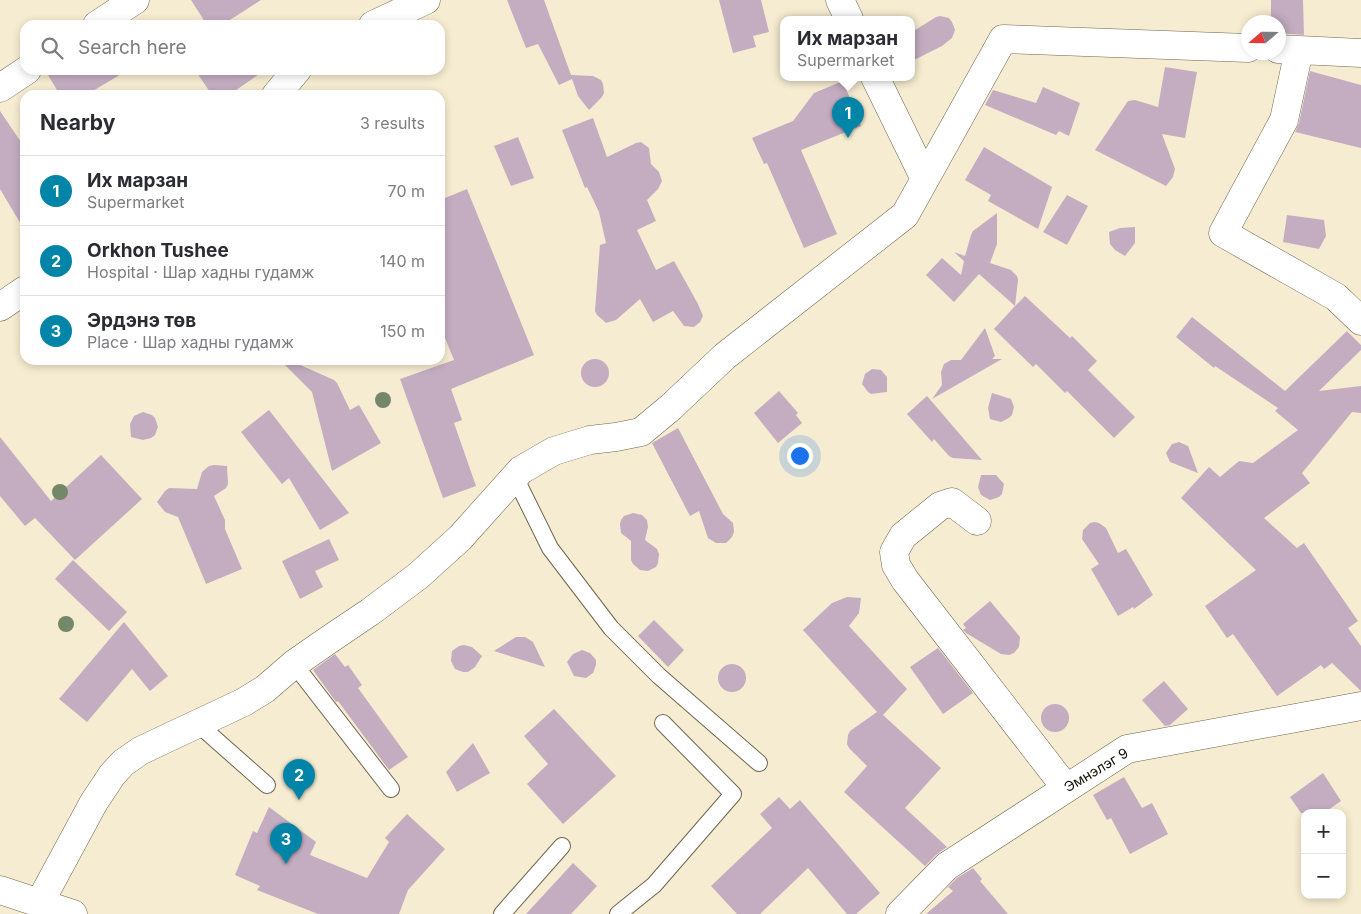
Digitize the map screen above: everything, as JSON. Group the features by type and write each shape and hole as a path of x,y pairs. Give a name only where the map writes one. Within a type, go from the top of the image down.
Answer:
{"street":[{"path":"105,20 135,0"},
{"path":"384,20 426,0"},
{"path":"840,0 848,16"},
{"path":"40,902 94,802 112,775 123,763 140,751 244,702 265,689 294,664 370,612 418,576 460,538 521,470 554,451 590,440 641,432 672,407 725,356 905,215 1003,39 1241,48"},
{"path":"1361,53 1289,50 1284,120 1224,233 1336,297 1361,321"},
{"path":"0,88 20,75"},
{"path":"280,90 293,75"},
{"path":"877,81 924,179"},
{"path":"0,307 20,293"},
{"path":"976,521 952,502 940,506 903,536 894,552 896,565 905,580 1066,788"},
{"name":"Эмнэлэг 9","path":"900,914 947,866 1127,749 1361,706"},
{"path":"0,890 73,914"}],"lane":[{"path":"515,477 550,548 611,628 659,676 759,763"},
{"path":"294,664 391,789"},
{"path":"618,914 654,886 733,794 663,723"},
{"path":"198,724 267,785"},
{"path":"502,914 562,846"}],"building":[{"path":"191,0 261,0 230,20 204,20"},
{"path":"507,0 544,0 571,75 593,76 601,80 603,84 604,93 602,97 589,110 578,96 572,79 559,85 538,44 526,48"},
{"path":"719,0 761,0 769,32 753,36 756,47 733,53"},
{"path":"1271,0 1303,0 1304,35 1286,34 1286,15 1271,15"},
{"path":"936,17 949,18 955,30 952,38 942,46 915,60 915,30"},
{"path":"1165,67 1197,72 1185,138 1162,134 1175,169 1173,177 1166,186 1095,150 1128,101 1135,100 1158,107"},
{"path":"1310,71 1361,85 1361,148 1295,132 1299,123"},
{"path":"48,75 120,75 94,90 57,90"},
{"path":"198,75 258,75 236,90 209,90"},
{"path":"843,81 861,126 801,150 837,234 804,248 767,163 764,164 752,138 793,121 814,93"},
{"path":"1043,87 1080,103 1069,136 1059,131 1056,135 985,105 993,90 1036,103"},
{"path":"0,111 20,141 20,223 0,189"},
{"path":"593,118 607,157 636,143 641,142 649,148 651,164 659,172 662,181 658,189 647,200 656,221 637,230 656,270 674,261 703,316 694,327 684,326 673,311 653,322 640,299 616,320 606,323 595,311 600,245 606,243 599,212 587,187 585,188 562,130"},
{"path":"518,137 534,178 511,186 494,146"},
{"path":"984,147 1052,187 1038,229 988,201 991,195 965,180"},
{"path":"467,189 534,355 451,389 462,420 454,423 476,486 443,498 400,379 440,365 445,365 445,363 454,360 445,338 445,198"},
{"path":"1067,195 1088,206 1067,245 1043,232"},
{"path":"997,213 997,244 990,263 1011,270 1017,276 1015,306 979,274 954,302 926,275 942,258 961,275 964,261 954,252 965,256 973,231"},
{"path":"1287,215 1324,220 1326,236 1319,249 1283,242"},
{"path":"1135,227 1135,243 1125,256 1115,250 1110,244 1109,232 1120,228"},
{"path":"1025,296 1070,338 1072,336 1097,361 1088,370 1135,417 1114,438 1067,391 1065,393 1036,364 1033,367 994,329"},
{"path":"1192,317 1285,391 1347,331 1361,345 1361,350 1319,391 1361,386 1361,413 1352,412 1302,473 1310,483 1264,518 1297,548 1304,543 1358,621 1348,628 1361,646 1361,691 1332,663 1324,669 1321,665 1277,696 1233,634 1227,638 1205,606 1256,570 1181,498 1209,467 1220,477 1239,461 1253,463 1298,430 1275,411 1278,408 1215,366 1214,368 1176,337"},
{"path":"985,328 995,356 992,359 1002,359 932,399 942,385 941,372 944,364 951,360 961,360"},
{"path":"595,359 605,363 609,373 605,383 595,387 585,383 581,373 585,363"},
{"path":"285,365 300,365 334,380 350,410 359,405 381,443 332,471 312,392"},
{"path":"872,369 881,370 887,377 887,392 871,394 862,384 865,374"},
{"path":"779,391 798,413 796,415 802,423 778,443 754,413"},
{"path":"992,393 1011,399 1014,407 1012,415 1001,422 990,419 988,408"},
{"path":"927,396 982,460 953,458 949,456 934,439 932,442 907,414"},
{"path":"269,410 349,513 320,530 289,478 282,484 241,432"},
{"path":"143,412 155,418 158,427 155,435 143,440 131,437 130,424 134,416"},
{"path":"678,428 723,514 733,523 734,532 726,543 716,543 708,538 699,511 690,516 652,443"},
{"path":"0,437 51,501 101,455 142,499 75,560 35,518 25,526 0,496"},
{"path":"1179,442 1188,446 1198,473 1170,462 1166,453 1172,444"},
{"path":"209,466 227,466 228,484 226,488 214,496 225,520 225,529 242,569 206,584 178,517 165,512 157,502 169,488 197,489 202,472"},
{"path":"981,475 996,475 1004,484 1002,494 999,497 990,500 981,495 978,487"},
{"path":"633,513 642,515 647,520 648,527 645,540 657,549 659,554 656,567 648,571 640,570 633,564 631,560 631,541 621,533 621,520 624,516"},
{"path":"1095,522 1106,528 1118,553 1126,549 1153,595 1134,609 1133,607 1118,616 1091,569 1099,564 1082,539 1083,530 1090,523"},
{"path":"329,539 339,560 315,571 323,587 300,599 282,561"},
{"path":"73,560 127,612 109,631 55,579"},
{"path":"847,597 861,598 859,613 849,626 907,689 883,715 941,768 905,808 947,847 925,866 844,792 867,766 849,748 847,744 848,735 850,731 877,712 803,630 832,603"},
{"path":"990,601 1020,637 1019,647 1014,653 1009,655 1001,654 963,630 966,628 963,624"},
{"path":"654,620 684,650 668,667 638,636"},
{"path":"124,622 168,676 150,691 132,669 87,722 59,699"},
{"path":"516,637 525,637 533,642 545,667 494,651"},
{"path":"464,645 472,647 482,656 475,667 468,672 455,669 451,661 452,651"},
{"path":"938,648 973,693 943,714 910,667"},
{"path":"582,650 590,653 596,660 593,673 586,678 574,676 567,662 573,654"},
{"path":"335,654 345,667 348,665 362,685 358,688 408,757 389,770 313,670"},
{"path":"732,664 742,668 746,678 742,688 732,692 722,688 718,678 722,668"},
{"path":"1164,681 1188,709 1170,725 1165,726 1142,700"},
{"path":"1055,704 1065,708 1069,718 1065,728 1055,732 1045,728 1041,718 1045,708"},
{"path":"554,709 616,776 563,824 527,784 548,764 524,736"},
{"path":"473,743 490,773 457,792 446,772"},
{"path":"1323,773 1341,801 1330,809 1301,809 1301,813 1290,797"},
{"path":"1124,777 1142,808 1152,803 1168,834 1130,854 1111,818 1107,820 1093,795"},
{"path":"779,797 790,809 800,800 880,893 856,914 847,914 808,868 760,914 737,914 711,886 772,828 760,814"},
{"path":"269,807 316,842 310,855 367,878 389,842 385,838 407,814 445,849 408,890 399,914 318,914 257,890 260,886 235,875 253,831 257,833"},
{"path":"573,863 597,886 571,914 526,914"},
{"path":"973,868 982,879 980,881 1008,914 926,914 953,891 948,887 957,878"}],"place":[{"name":"Их марзан","path":"848,138"},
{"name":"Orkhon Tushee","path":"299,800"},
{"name":"Эрдэнэ төв","path":"286,864"}]}
